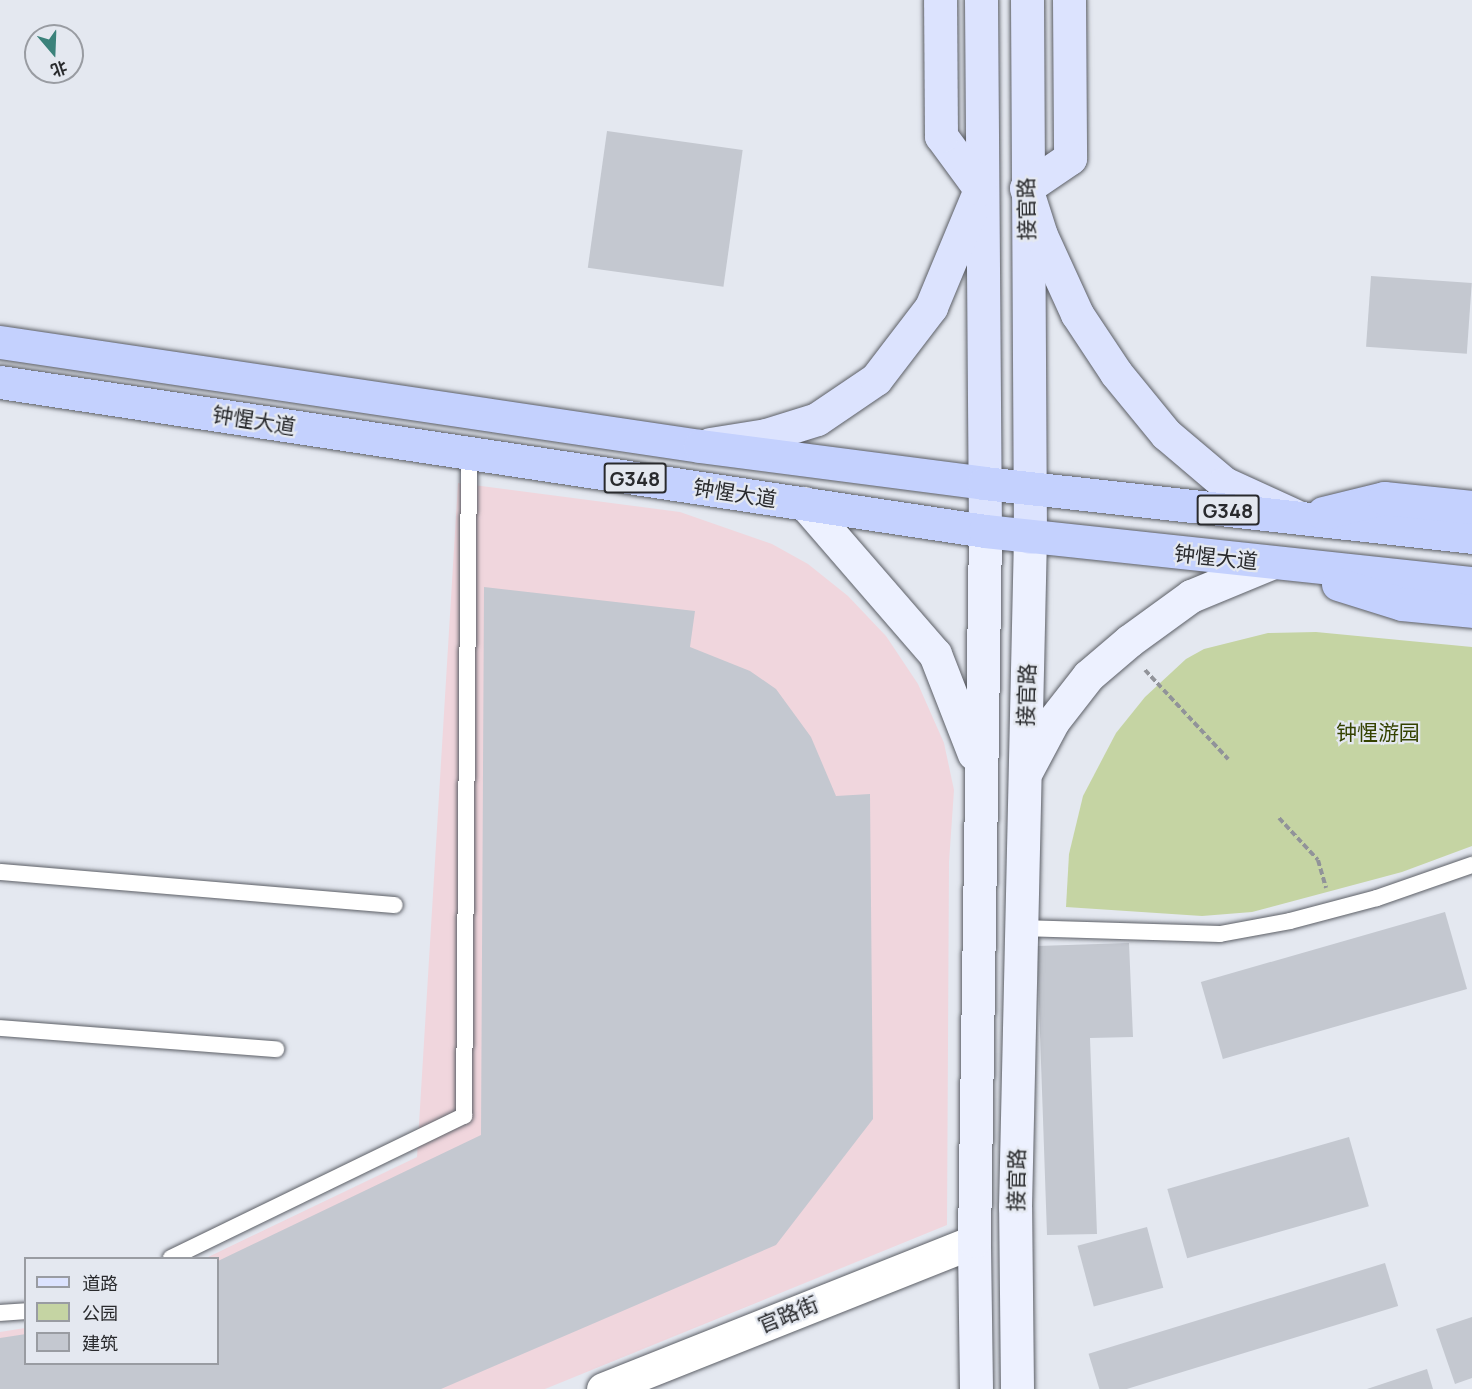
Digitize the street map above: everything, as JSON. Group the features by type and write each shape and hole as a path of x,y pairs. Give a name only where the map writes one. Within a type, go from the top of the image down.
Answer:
{"highway":[{"path":"0,318 387,377 472,412"},
{"name":"钟惺大道","path":"0,342 700,446 1030,489 1472,537"},
{"name":"钟惺大道","path":"0,382 985,531 1472,584"},
{"path":"0,404 391,461 469,453"},
{"path":"1301,518 1384,498 1472,507"},
{"path":"1271,563 1402,604 1472,611"}],"main road":[{"path":"700,446 766,435 817,420 876,379 931,307 980,189 941,136 940,0"},
{"name":"接官路","path":"976,1389 974,1242 985,531 980,189 981,0"},
{"name":"接官路","path":"1017,1389 1020,928 1030,537 1026,0"},
{"path":"1069,0 1070,158 1026,188 1041,235 1077,314 1116,373 1166,434 1224,483 1301,518"},
{"path":"804,503 935,654 981,776"},
{"path":"1023,777 1053,721 1088,676 1191,596 1271,563"}],"street":[{"name":"官路街","path":"603,1389 974,1242"}],"lane":[{"path":"173,1257 464,1116 469,453"},
{"path":"1020,928 1220,934 1332,910 1472,865"},
{"path":"0,872 395,905"},
{"path":"0,1028 276,1050"},
{"path":"0,1313 24,1311"}],"path":[{"path":"1123,647 1228,759"},
{"path":"1279,818 1318,860 1332,910"}],"shaded area":[{"path":"458,483 680,512 772,544 808,564 848,596 886,636 918,684 944,743 954,790 949,862 947,1225 545,1389 0,1389 0,1332 24,1328 24,1365 219,1365 219,1257 208,1257 417,1157"}],"green space":[{"name":"钟惺游园","path":"1316,632 1472,647 1472,846 1402,872 1252,912 1202,916 1066,907 1069,854 1083,796 1116,733 1145,697 1186,659 1204,649 1268,633"}],"building":[{"path":"607,131 743,150 723,287 588,268"},
{"path":"1371,276 1472,283 1467,354 1366,347"},
{"path":"484,587 695,611 690,647 750,671 776,689 811,737 836,796 870,794 873,1119 776,1245 441,1389 0,1389 0,1338 24,1334 24,1365 219,1365 219,1261 481,1135"},
{"path":"1445,912 1467,989 1223,1059 1201,982"},
{"path":"1129,943 1133,1037 1090,1038 1097,1234 1047,1235 1037,946"},
{"path":"1349,1137 1369,1206 1187,1258 1167,1189"},
{"path":"1147,1227 1163,1288 1094,1306 1077,1246"},
{"path":"1385,1263 1398,1306 1127,1389 1099,1389 1089,1354"},
{"path":"1472,1317 1472,1378 1455,1384 1436,1329"},
{"path":"1427,1369 1433,1389 1367,1389"}]}
